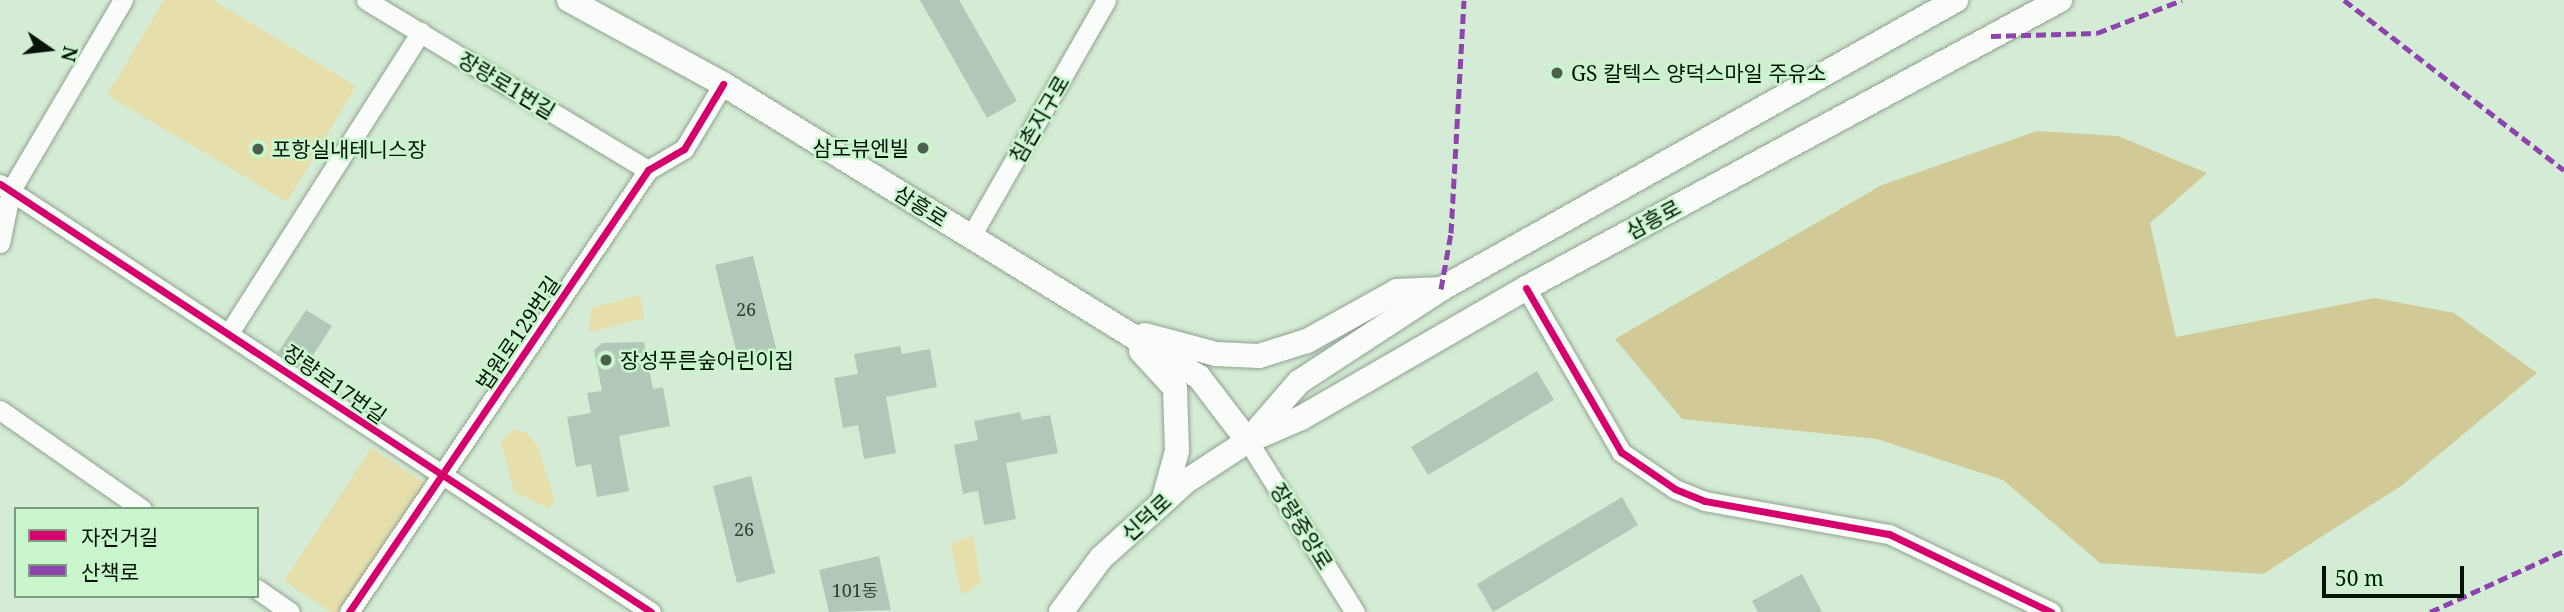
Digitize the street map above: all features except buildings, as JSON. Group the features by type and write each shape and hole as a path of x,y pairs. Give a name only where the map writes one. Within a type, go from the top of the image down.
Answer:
{"main road":[{"name":"삼흥로","path":"569,0 723,84 1199,377 1248,441"},
{"name":"삼흥로","path":"1248,441 1299,382 1441,289 1956,0"},
{"name":"삼흥로","path":"1248,441 1301,418 1526,288 2060,0"},
{"path":"1119,328 1216,354 1259,356 1307,341 1397,291 1441,289"},
{"path":"1119,328 1175,388 1177,451 1163,502"},
{"name":"신덕로","path":"1061,612 1101,558 1163,502 1248,441"}],"street":[{"path":"0,243 6,187 124,0"},
{"name":"장량로1번길","path":"366,0 648,170"},
{"name":"침촌지구로","path":"971,236 1106,0"},
{"path":"229,333 421,32"},
{"name":"법원로129번길","path":"349,612 648,170 684,149 723,84"},
{"name":"장량로17번길","path":"6,187 229,333 439,478 650,612"},
{"path":"1526,288 1621,452 1675,488 1705,501 1889,534 2051,612"},
{"path":"0,410 139,507"},
{"name":"장량중앙로","path":"1248,441 1355,612"},
{"path":"259,590 290,612"}],"shaded area":[{"name":"포항실내테니스장","path":"164,0 213,0 356,86 287,202 107,95"},
{"path":"2037,131 2118,136 2207,173 2150,223 2176,337 2375,298 2454,313 2537,373 2401,486 2263,574 2100,563 2003,480 1877,439 1682,419 1615,339 1882,185"},
{"path":"640,295 644,318 589,333 591,308"},
{"path":"513,429 527,433 538,448 555,499 549,509 514,492 501,442"},
{"path":"371,448 431,487 349,612 331,612 284,581"},
{"path":"973,536 981,584 961,595 951,543"}],"marked path":[{"path":"1441,289 1451,233 1464,0"},
{"path":"1991,36 2097,33 2182,0"},
{"path":"2344,0 2564,170"},
{"path":"2430,612 2564,551"}],"cycle path":[{"path":"349,612 648,170 684,149 723,84"},
{"path":"0,184 651,612"},
{"path":"1526,288 1621,452 1675,489 1705,501 1889,534 2051,612"}],"place":[{"name":"GS 칼텍스 양덕스마일 주유소","path":"1557,73"},
{"name":"삼도뷰엔빌","path":"923,148"},
{"name":"포항실내테니스장","path":"258,149"},
{"name":"장성푸른숲어린이집","path":"606,360"}]}
